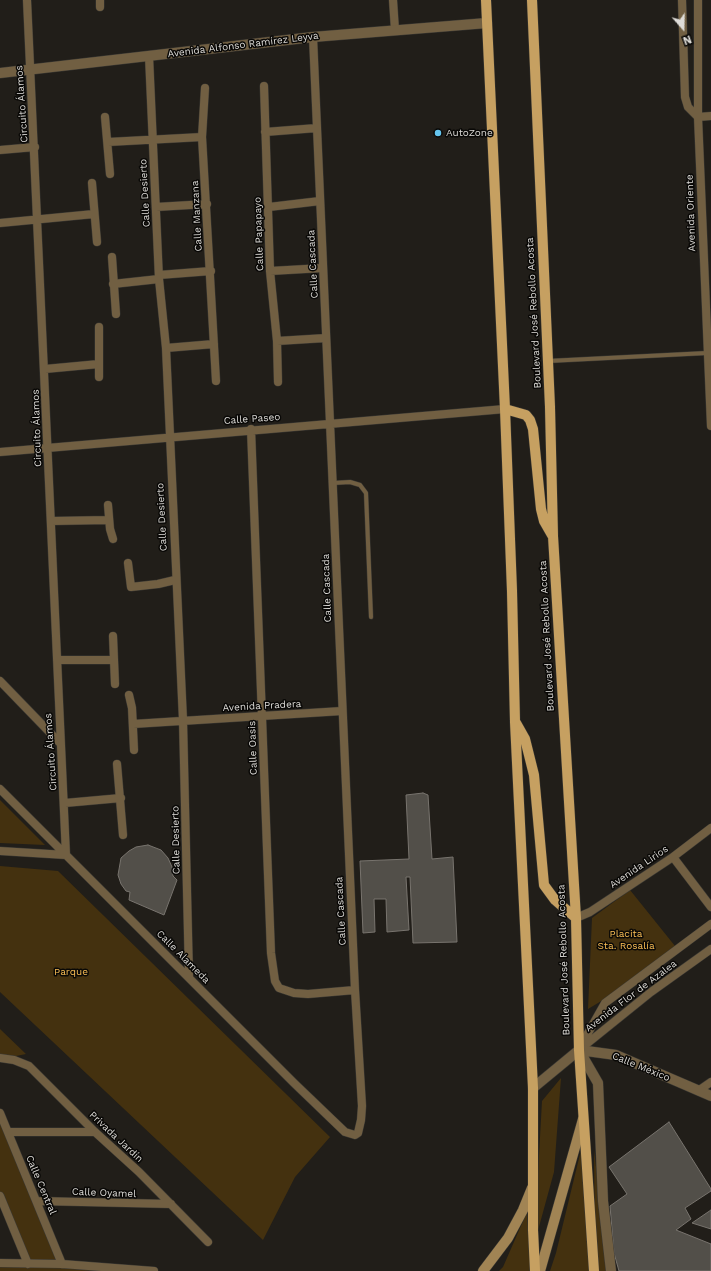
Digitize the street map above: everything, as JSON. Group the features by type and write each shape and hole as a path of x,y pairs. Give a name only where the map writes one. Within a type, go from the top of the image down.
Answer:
{"main road":[{"path":"486,0 505,409 515,722 533,1088 533,1230 535,1271"},
{"name":"Boulevard José Rebollo Acosta","path":"532,0 548,361 553,536 576,918 579,1050 594,1271"},
{"path":"505,409 526,415 530,420 533,429 541,509 544,521 553,536"},
{"path":"515,722 525,739 534,775 544,885 555,900 576,918"},
{"path":"540,1271 567,1170 583,1118"},
{"path":"483,1271 498,1252 516,1224 534,1182"}],"street":[{"name":"Circuito Álamos","path":"27,0 29,70 45,369 60,742 65,803 66,855"},
{"path":"393,0 395,30"},
{"path":"682,0 685,97 688,106 698,117 711,116"},
{"name":"Avenida Oriente","path":"698,0 698,117 708,298 707,352 711,426"},
{"name":"Avenida Alfonso Ramírez Leyva","path":"0,73 313,37 487,23"},
{"name":"Calle Cascada","path":"313,37 342,711 362,1106 359,1131 355,1135"},
{"name":"Calle Desierto","path":"148,56 159,277 166,348 175,580 183,720 189,976"},
{"name":"Calle Papapayo","path":"264,86 270,271 277,341 278,382"},
{"name":"Calle Manzana","path":"205,88 202,137 211,271 216,381"},
{"path":"105,117 110,174"},
{"path":"265,132 317,128"},
{"path":"108,142 202,137"},
{"path":"0,150 34,147"},
{"path":"92,182 97,242"},
{"path":"269,207 320,201"},
{"path":"156,207 207,204"},
{"path":"0,223 94,214"},
{"path":"112,257 116,314"},
{"path":"270,271 323,268"},
{"path":"113,284 211,271"},
{"path":"99,327 99,377"},
{"path":"277,341 326,338"},
{"path":"166,348 214,344"},
{"path":"45,369 99,364"},
{"name":"Calle Paseo","path":"0,452 47,446 505,409"},
{"name":"Calle Oasis","path":"251,429 261,715 272,953 275,980 279,988 294,993 308,994 355,990"},
{"path":"108,505 113,539"},
{"path":"50,521 109,520"},
{"path":"128,563 131,587 158,584 175,580"},
{"path":"113,636 115,684"},
{"path":"57,660 114,660"},
{"path":"0,680 60,742"},
{"path":"129,695 132,708 134,750"},
{"name":"Avenida Pradera","path":"133,724 342,711"},
{"path":"117,764 123,835"},
{"name":"Calle Alameda","path":"0,789 345,1132 355,1135"},
{"path":"65,803 121,798"},
{"name":"Avenida Lirios","path":"576,918 590,912 673,857 711,828"},
{"path":"0,851 66,855"},
{"path":"673,857 711,907"},
{"name":"Avenida Flor de Azalea","path":"579,1050 605,1003 711,924"},
{"name":"Avenida Flor de Azalea","path":"579,1050 615,1019 711,949"},
{"path":"533,1088 579,1050 598,1084 603,1201 611,1271"},
{"name":"Calle México","path":"579,1050 616,1055 711,1096"},
{"name":"Privada Jardín","path":"1,1058 29,1066 95,1132 139,1172 208,1242"},
{"path":"698,1091 711,1082"},
{"name":"Calle Central","path":"0,1113 62,1264"},
{"path":"8,1132 95,1132"},
{"path":"0,1196 28,1264"},
{"name":"Calle Oyamel","path":"37,1201 171,1204"},
{"path":"0,1263 62,1264 154,1271"}],"lane":[{"path":"548,361 707,352"},
{"path":"333,483 350,482 360,484 366,493 371,617"}],"green space":[{"path":"0,800 45,845 0,843"},
{"name":"Parque","path":"0,866 58,871 330,1137 295,1177 263,1240 0,992"},
{"name":"Placita Sta. Rosalía","path":"630,890 675,946 603,1000 588,1009 592,918"},
{"path":"0,1029 26,1054 11,1057 0,1056"},
{"path":"561,1078 554,1172 534,1245 542,1101"},
{"path":"0,1120 61,1264 28,1263 0,1193"},
{"path":"582,1146 590,1271 550,1271 556,1253"},
{"path":"594,1150 608,1267 609,1271 595,1271"},
{"path":"527,1212 531,1271 499,1271 503,1267"},
{"path":"0,1264 142,1271 0,1271"}],"building":[{"path":"423,793 428,795 432,859 453,857 457,942 413,943 410,877 406,877 409,930 387,932 386,899 374,899 375,932 363,933 360,861 409,859 406,795"},
{"path":"148,845 161,850 168,858 172,867 173,876 177,880 164,915 129,900 130,892 126,891 121,884 118,875 121,858 136,847"},
{"path":"669,1122 711,1189 711,1191 685,1208 691,1219 676,1230 711,1244 711,1271 619,1271 614,1253 610,1206 627,1194 609,1167"},
{"path":"711,1210 711,1229 692,1223"}],"place":[{"name":"AutoZone","path":"438,133"}]}
